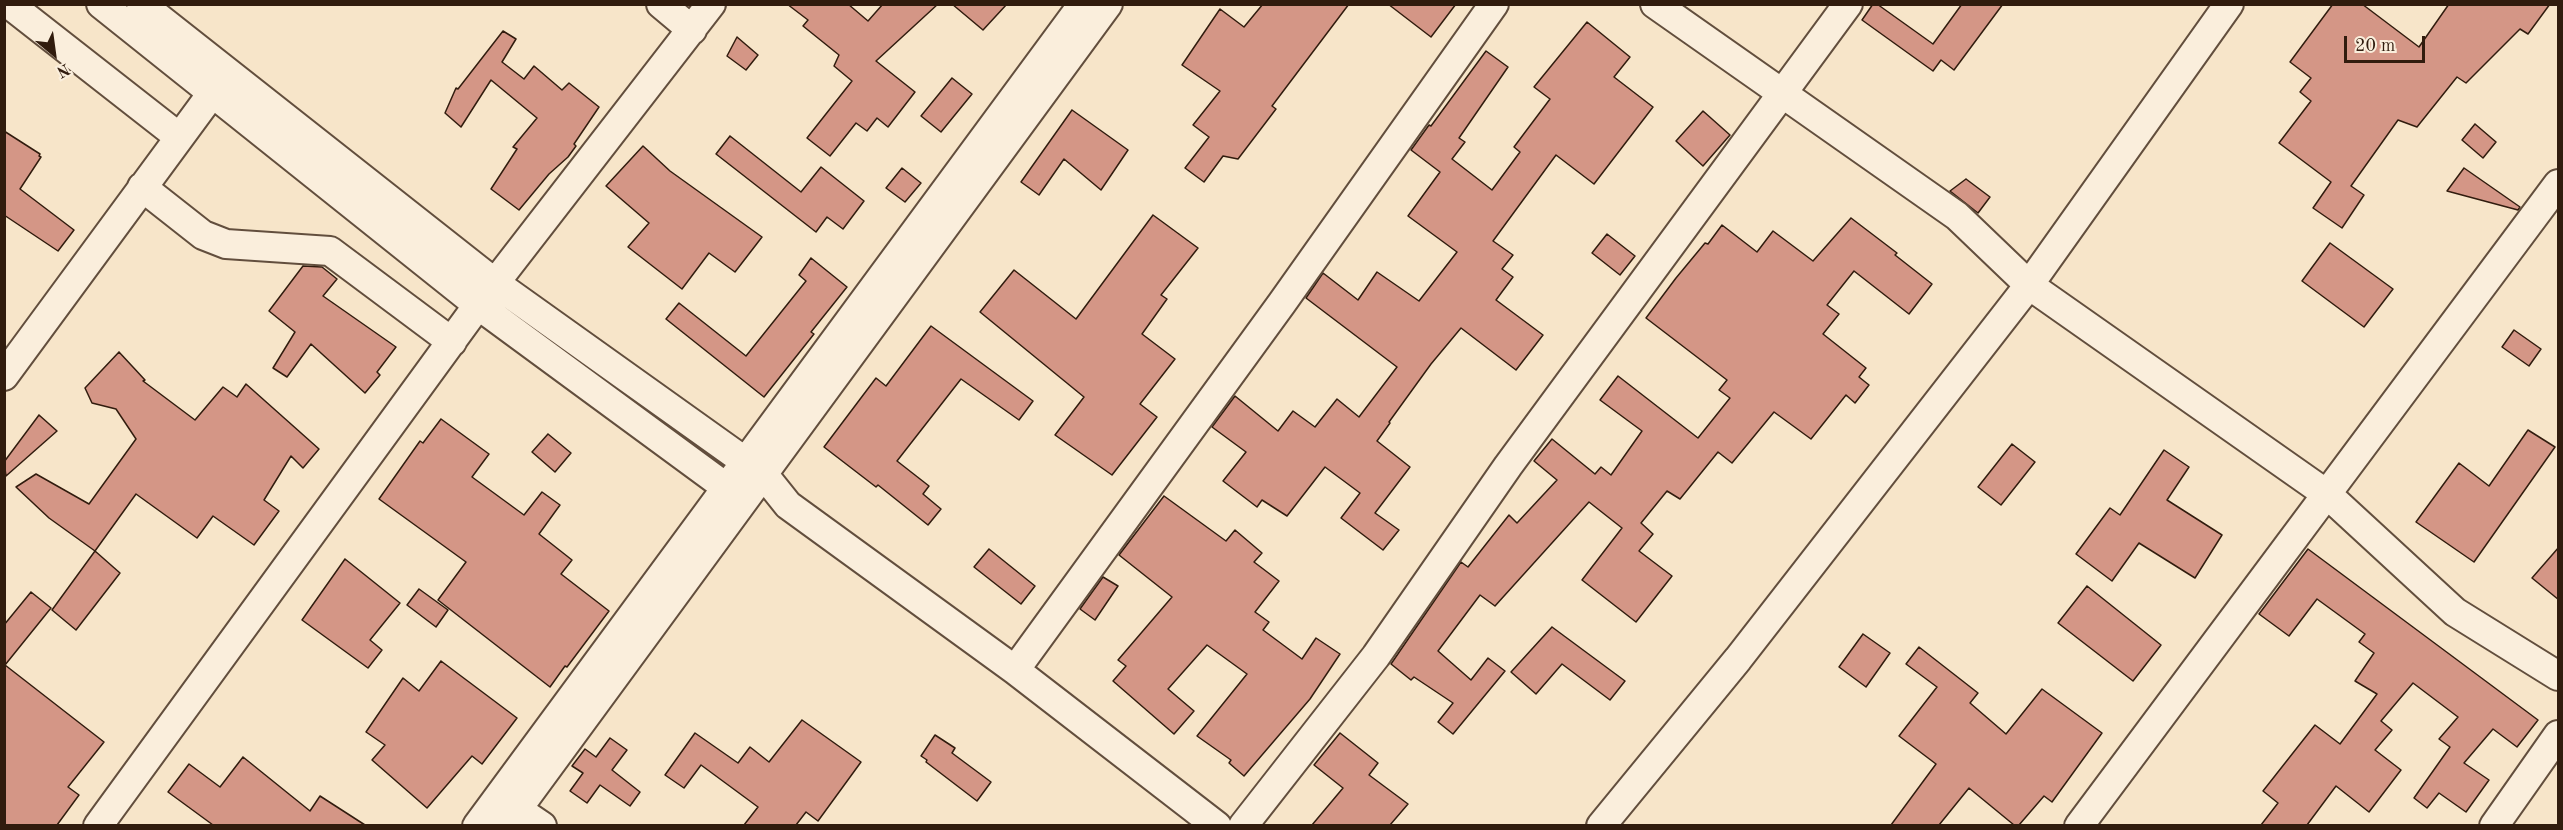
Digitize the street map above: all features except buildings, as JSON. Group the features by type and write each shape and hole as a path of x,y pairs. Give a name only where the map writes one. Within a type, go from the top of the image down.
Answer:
{"street":[{"path":"9,4 178,137"},
{"path":"101,4 213,92 487,294 755,469 788,505 1015,670 1217,825"},
{"path":"141,4 487,294 736,495 788,505"},
{"path":"661,4 692,30"},
{"path":"98,825 487,294 711,4"},
{"path":"542,825 511,817 1083,4"},
{"path":"755,469 1108,4"},
{"path":"1015,670 1282,303 1494,4"},
{"path":"1655,4 1957,216 2029,285 2328,495 2456,612 2559,676"},
{"path":"1242,825 1376,656 1508,466 1848,4"},
{"path":"1601,825 1738,659 2029,285 2229,4"},
{"path":"6,371 213,92"},
{"path":"2079,825 2559,184"},
{"path":"142,187 203,235 226,244 330,251 452,342"},
{"path":"477,825 736,495"},
{"path":"2494,825 2559,735"}]}
